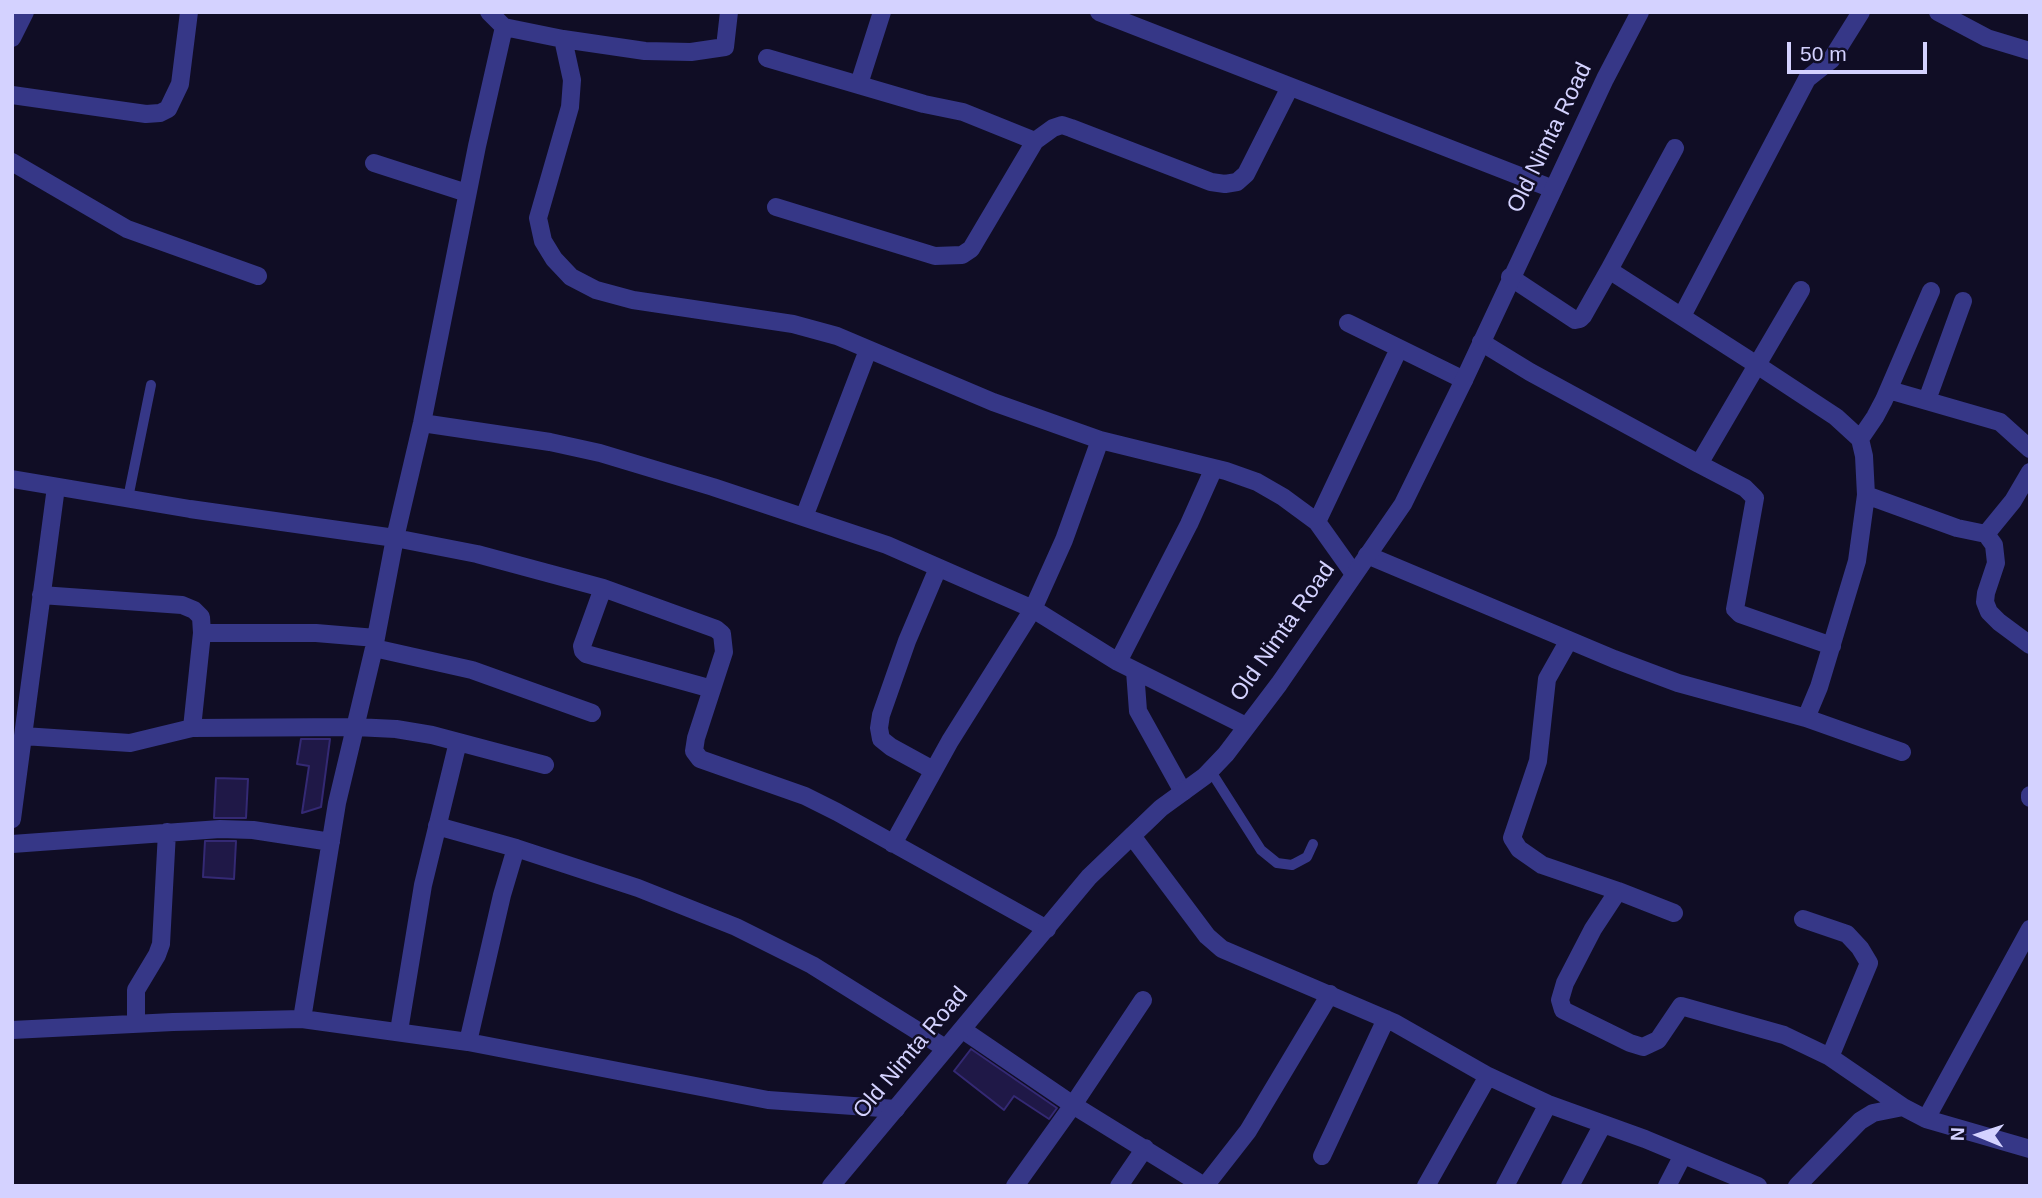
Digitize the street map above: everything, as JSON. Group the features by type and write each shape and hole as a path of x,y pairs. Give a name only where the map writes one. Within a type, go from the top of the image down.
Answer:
{"street":[{"path":"12,38 25,12"},
{"path":"12,94 146,114 168,110 180,84 189,12"},
{"path":"489,12 504,27 563,39 645,51 691,52 725,47 729,12"},
{"path":"859,84 882,12"},
{"path":"1099,12 1553,189"},
{"name":"Old Nimta Road","path":"831,1186 1089,877 1161,808 1226,754 1279,684 1403,504 1605,79 1640,12"},
{"path":"1682,316 1807,79 1831,60 1861,12"},
{"path":"1938,12 1987,38 2030,51"},
{"path":"302,1018 337,803 375,643 467,193 504,27"},
{"path":"563,39 572,80 570,107 538,218 543,241 554,259 571,277 596,290 633,300 793,324 837,336 993,402 1100,440 1214,468 1257,482 1283,497 1317,523 1354,574"},
{"path":"767,58 924,104 963,111 1035,141"},
{"path":"776,207 935,256 962,256 971,249 1035,141 1053,128 1062,125 1211,182 1237,182 1246,174 1290,87"},
{"path":"1510,278 1575,320 1580,319 1675,148"},
{"path":"12,162 127,229 258,276"},
{"path":"374,163 467,193"},
{"path":"1609,270 1836,418 1860,439 1864,456 1866,495 1857,561 1819,687 1806,718"},
{"path":"1699,464 1801,290"},
{"path":"1860,439 1889,390 1931,291"},
{"path":"1927,400 1962,301"},
{"path":"1348,323 1464,380"},
{"path":"1481,342 1530,372 1745,488 1755,498 1735,610 1832,646"},
{"path":"804,517 868,350"},
{"path":"1317,523 1395,357"},
{"path":"1889,390 2000,422 2030,449"},
{"path":"422,423 551,442 600,453 713,487 887,545 1032,609 1118,662 1246,726"},
{"path":"893,844 933,770 1032,609 1065,541 1100,440"},
{"path":"1118,662 1189,524 1214,468"},
{"path":"1986,534 2013,501 2030,472"},
{"path":"12,479 269,521 395,538 477,554 603,588 716,629 722,634 724,652 694,751 700,759 805,796 1048,929"},
{"path":"12,819 56,487"},
{"path":"1866,495 1957,527 1986,534 1994,545 1996,563 1985,602 1998,622 2030,645"},
{"path":"1367,555 1678,683 1806,718 1902,752"},
{"path":"933,770 881,739 879,728 906,640 938,568"},
{"path":"603,588 582,646 586,654 712,689"},
{"path":"41,595 181,605 194,610 201,617 202,633 192,728"},
{"path":"202,633 316,634 375,643 472,670 592,713"},
{"path":"1569,640 1547,679 1538,761 1512,838 1519,849 1534,862 1674,913"},
{"path":"1135,671 1138,711 1183,792"},
{"path":"23,736 130,743 192,728 355,727 416,732 544,765"},
{"path":"399,1031 423,885 458,742"},
{"path":"437,826 516,848 638,888 737,927 812,965 945,1048"},
{"path":"12,845 220,829 253,830 331,842"},
{"path":"136,1024 136,990 161,944 167,832"},
{"path":"1132,836 1207,936 1222,948 1387,1019 1488,1076 1548,1104 1758,1186"},
{"path":"468,1042 502,895 516,848"},
{"path":"1618,891 1592,929 1565,983 1560,1000 1563,1010 1643,1047 1658,1040 1681,1006 1784,1035 1830,1057 1903,1107 1927,1119 2030,1149"},
{"path":"1803,919 1847,934 1860,948 1869,965 1830,1057"},
{"path":"1927,1119 2030,929"},
{"path":"963,1030 1073,1105 1205,1186 1248,1131 1330,994"},
{"path":"1015,1186 1143,1000"},
{"path":"12,1030 302,1018 468,1042 768,1100 896,1108"},
{"path":"1322,1156 1387,1019"},
{"path":"1426,1186 1488,1076"},
{"path":"1505,1186 1548,1104"},
{"path":"1797,1186 1860,1121 1884,1110 1903,1107"},
{"path":"1570,1186 1603,1124"},
{"path":"1119,1186 1144,1148"},
{"path":"1667,1186 1684,1155"}],"lane":[{"path":"128,498 151,385"},
{"path":"1210,770 1261,850 1277,863 1292,865 1300,861 1307,857 1313,844"}],"building":[{"path":"301,739 330,739 321,807 302,813 309,766 297,764"},
{"path":"216,778 248,779 246,818 214,818"},
{"path":"205,841 236,841 234,879 203,877"},
{"path":"971,1049 1057,1108 1049,1119 1014,1096 1004,1110 954,1071"}]}
